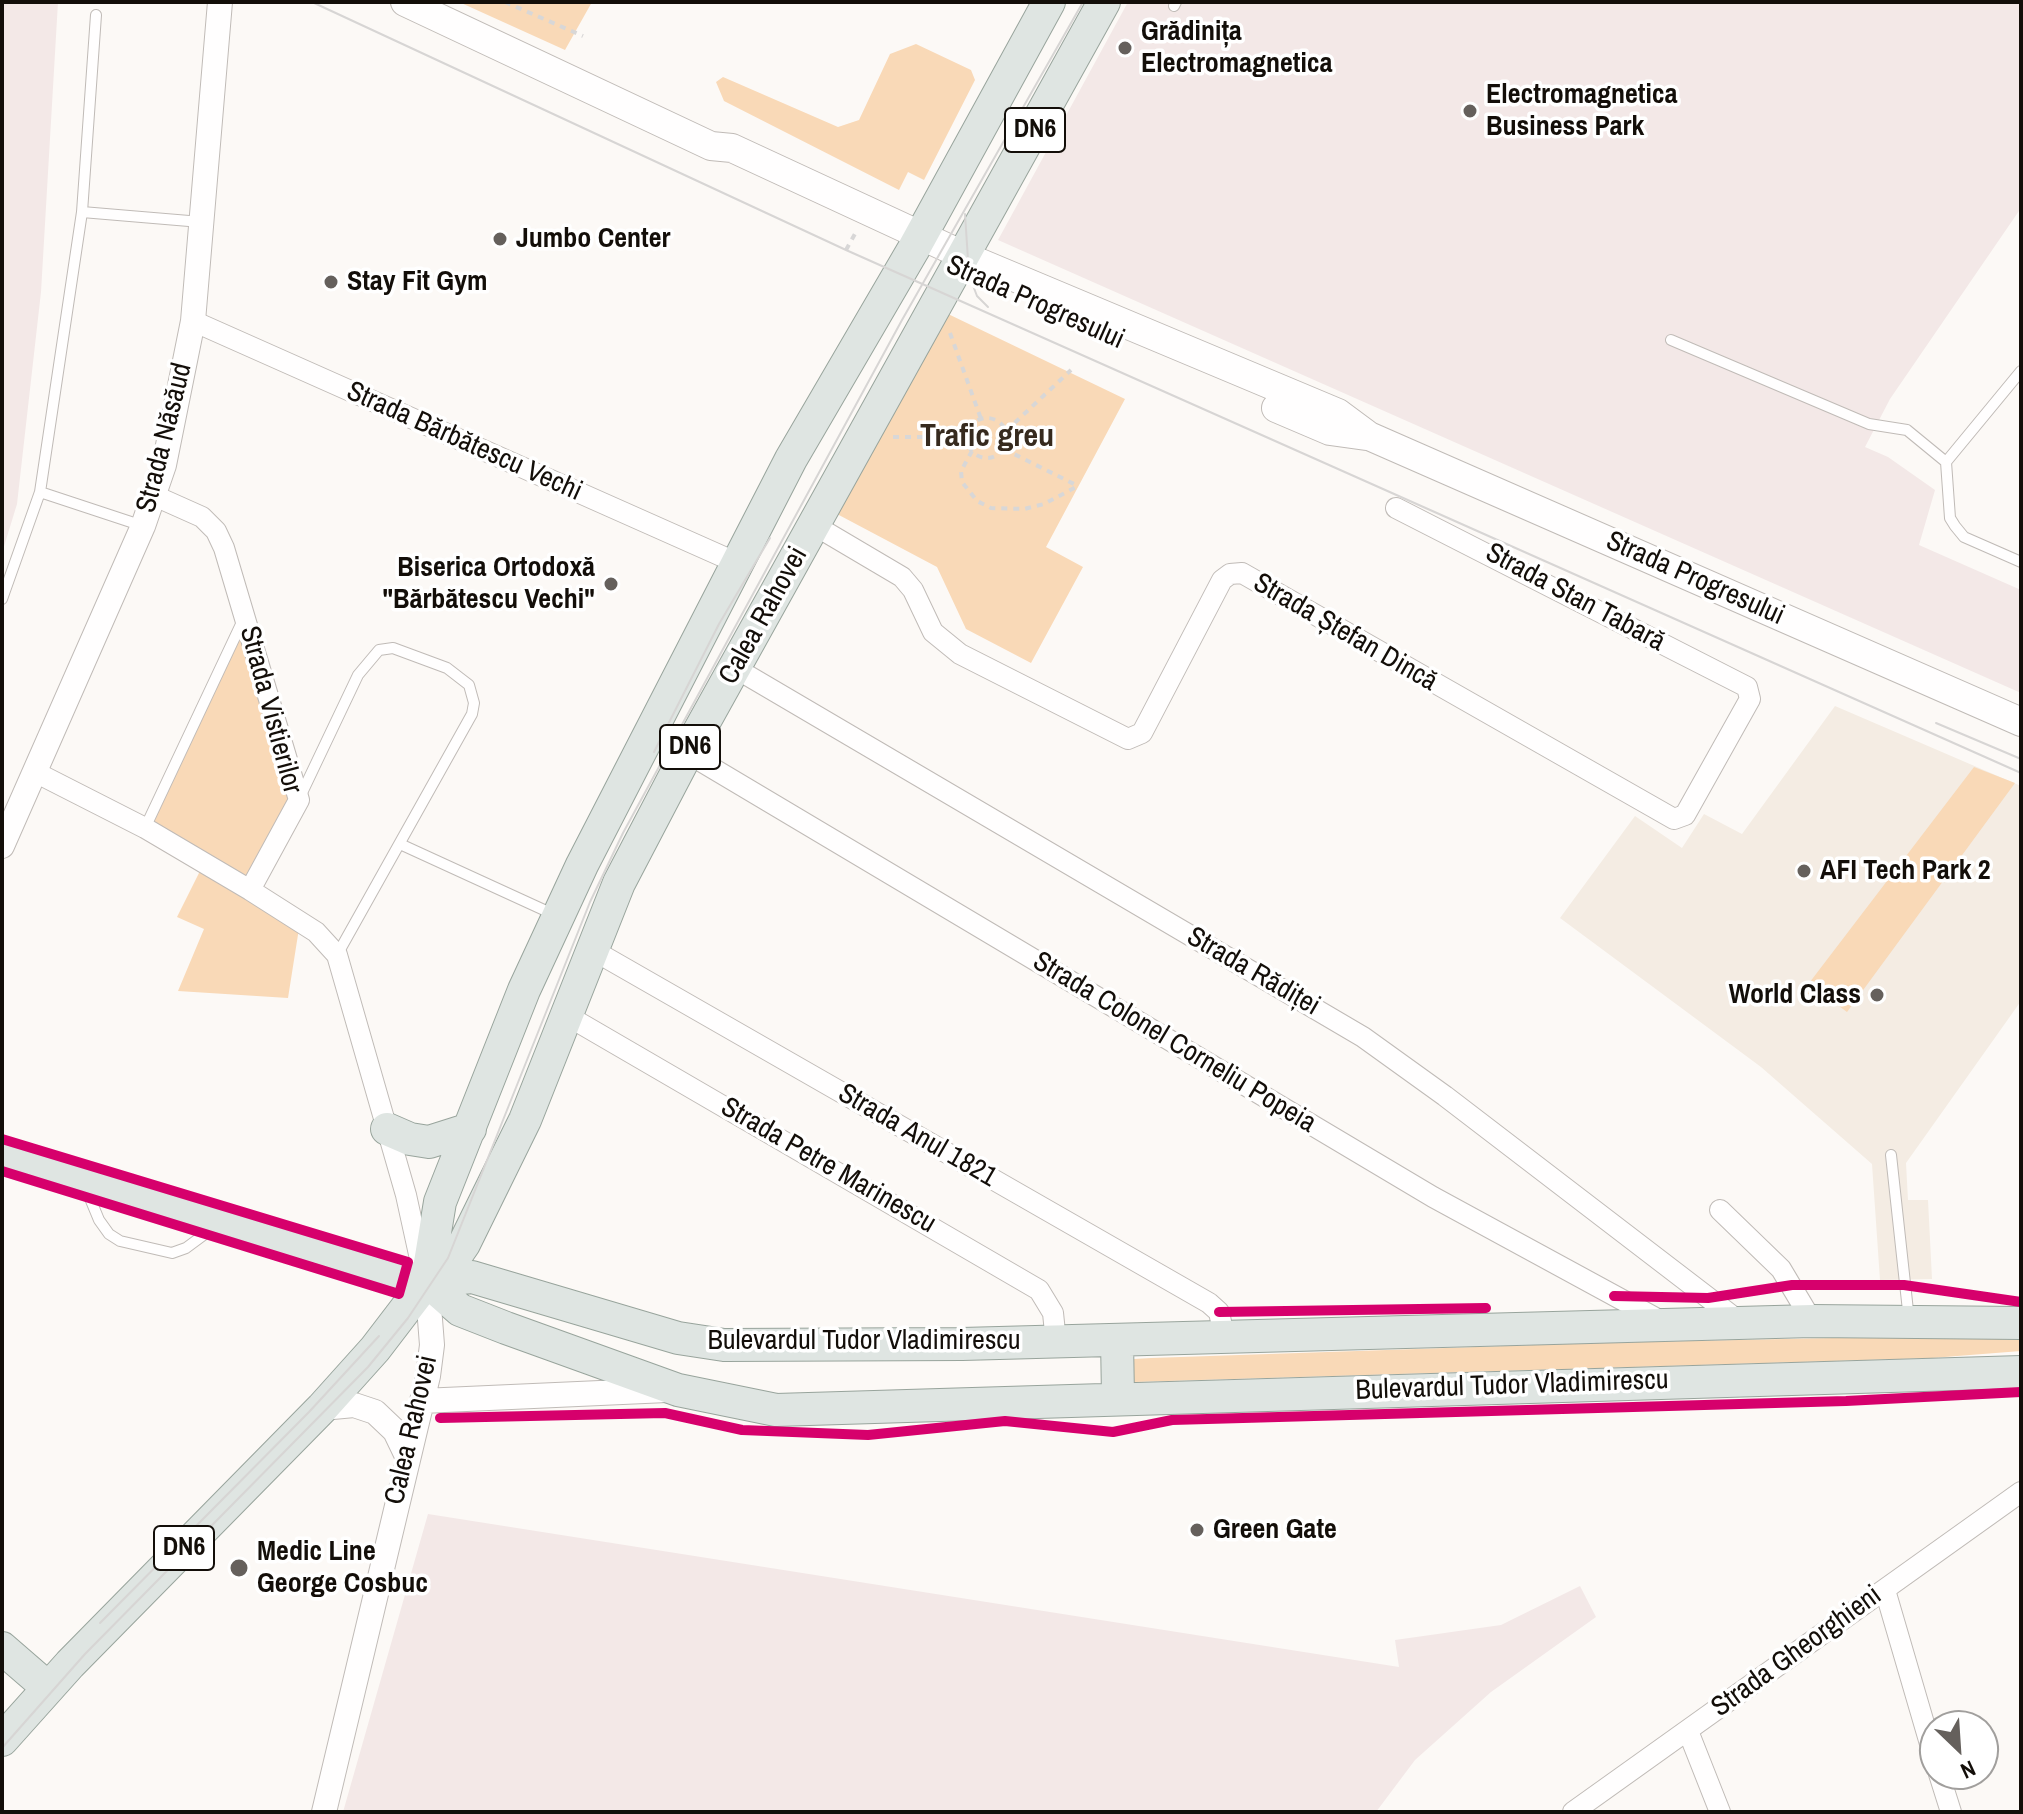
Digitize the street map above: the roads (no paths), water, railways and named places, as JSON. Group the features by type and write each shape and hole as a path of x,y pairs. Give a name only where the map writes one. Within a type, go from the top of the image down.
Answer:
{"main road":[{"name":"Strada Progresului","path":"405,2 711,146 732,148 917,243 1330,431 1369,436 2021,722"},
{"name":"Calea Rahovei","path":"427,1281 440,1202 524,990 557,916 735,562 917,243 1049,2"},
{"name":"Calea Rahovei","path":"427,1281 451,1263 482,1212 619,883 687,753 962,263 1104,2"},
{"path":"387,1129 410,1139 429,1142 470,1129"},
{"path":"2,1156 381,1271 427,1281"},
{"name":"Bulevardul Tudor Vladimirescu","path":"427,1281 472,1277 678,1338 724,1345 1056,1342 1740,1322 1909,1320 2021,1323"},
{"name":"Bulevardul Tudor Vladimirescu","path":"427,1281 460,1310 678,1390 747,1407 776,1410 1118,1397 2021,1372"},
{"name":"DN6","path":"2,1740 47,1687 322,1408 375,1349 427,1281"},
{"path":"1117,1340 1118,1397"},
{"path":"2,1648 47,1687"}],"street":[{"name":"Strada Năsăud","path":"2,844 155,496 193,321 220,2"},
{"name":"Strada Bărbătescu Vechi","path":"193,321 735,562"},
{"name":"Strada Vistierilor","path":"155,496 193,511 216,531 246,615 299,800 250,890"},
{"name":"Strada Stan Tabară","path":"1396,508 1492,554 1747,687 1750,699 1679,819"},
{"name":"Strada Ștefan Dincă","path":"814,525 902,577 913,590 933,632 960,654 1128,739 1142,733 1222,580 1230,574 1242,573 1679,819"},
{"name":"Strada Rădiței","path":"735,668 1363,1037 1740,1322"},
{"name":"Strada Colonel Corneliu Popeia","path":"687,753 1433,1197 1600,1289 1674,1324"},
{"path":"35,772 145,828 250,890 316,932 337,955 427,1281"},
{"name":"Strada Anul 1821","path":"591,949 1209,1303 1219,1312 1224,1336"},
{"name":"Strada Petre Marinescu","path":"566,1015 1039,1290 1053,1313 1056,1342"},
{"path":"1720,1210 1781,1269 1812,1321"},
{"name":"Calea Rahovei","path":"324,1812 422,1401 432,1345 427,1281"},
{"path":"1674,1324 1692,1319 1700,1307 1695,1288"},
{"path":"1590,1327 1609,1314 1610,1305 1600,1289"},
{"path":"422,1401 678,1390"},
{"path":"322,1408 354,1405 375,1412 395,1431 407,1456"},
{"name":"Strada Gheorghieni","path":"1573,1812 1885,1590 2019,1499"},
{"path":"1885,1590 1920,1710"},
{"path":"1688,1731 1720,1812"},
{"path":"1944,1790 1951,1812"}],"lane":[{"path":"2,599 40,492 82,212 96,15"},
{"path":"82,212 201,222"},
{"path":"1671,340 1869,424 1907,430 1946,462"},
{"path":"2021,371 1946,462 1950,518 1955,526 1964,537 2021,562"},
{"path":"40,492 143,526"},
{"path":"145,828 246,615"},
{"path":"299,800 367,660 379,650 393,648 447,668 469,685 474,703 472,714 337,955"},
{"path":"400,844 557,916"},
{"path":"1891,1155 1909,1320"},
{"path":"84,1181 99,1220 109,1234 120,1241 172,1253 186,1248 221,1223"}],"tram line":[{"path":"312,2 846,250 2021,773"},
{"path":"2,1748 85,1654 368,1367 408,1318 448,1258 590,902 623,833 902,320 1083,2"},
{"path":"965,214 969,275 977,296 988,307"},
{"path":"654,752 719,624 770,538"},
{"path":"1936,723 2021,759"},
{"path":"100,1623 309,1412 379,1336"}],"place":[{"name":"Grădinița Electromagnetica","path":"1125,48"},
{"name":"Electromagnetica Business Park","path":"1470,111"},
{"name":"Jumbo Center","path":"500,239"},
{"name":"Stay Fit Gym","path":"331,282"},
{"name":"Biserica Ortodoxă \"Bărbătescu Vechi\"","path":"611,584"},
{"name":"AFI Tech Park 2","path":"1804,871"},
{"name":"World Class","path":"1877,995"},
{"name":"Green Gate","path":"1197,1530"},
{"name":"Medic Line George Cosbuc","path":"239,1568"}],"district":[{"name":"Trafic greu","path":"987,437"}]}
